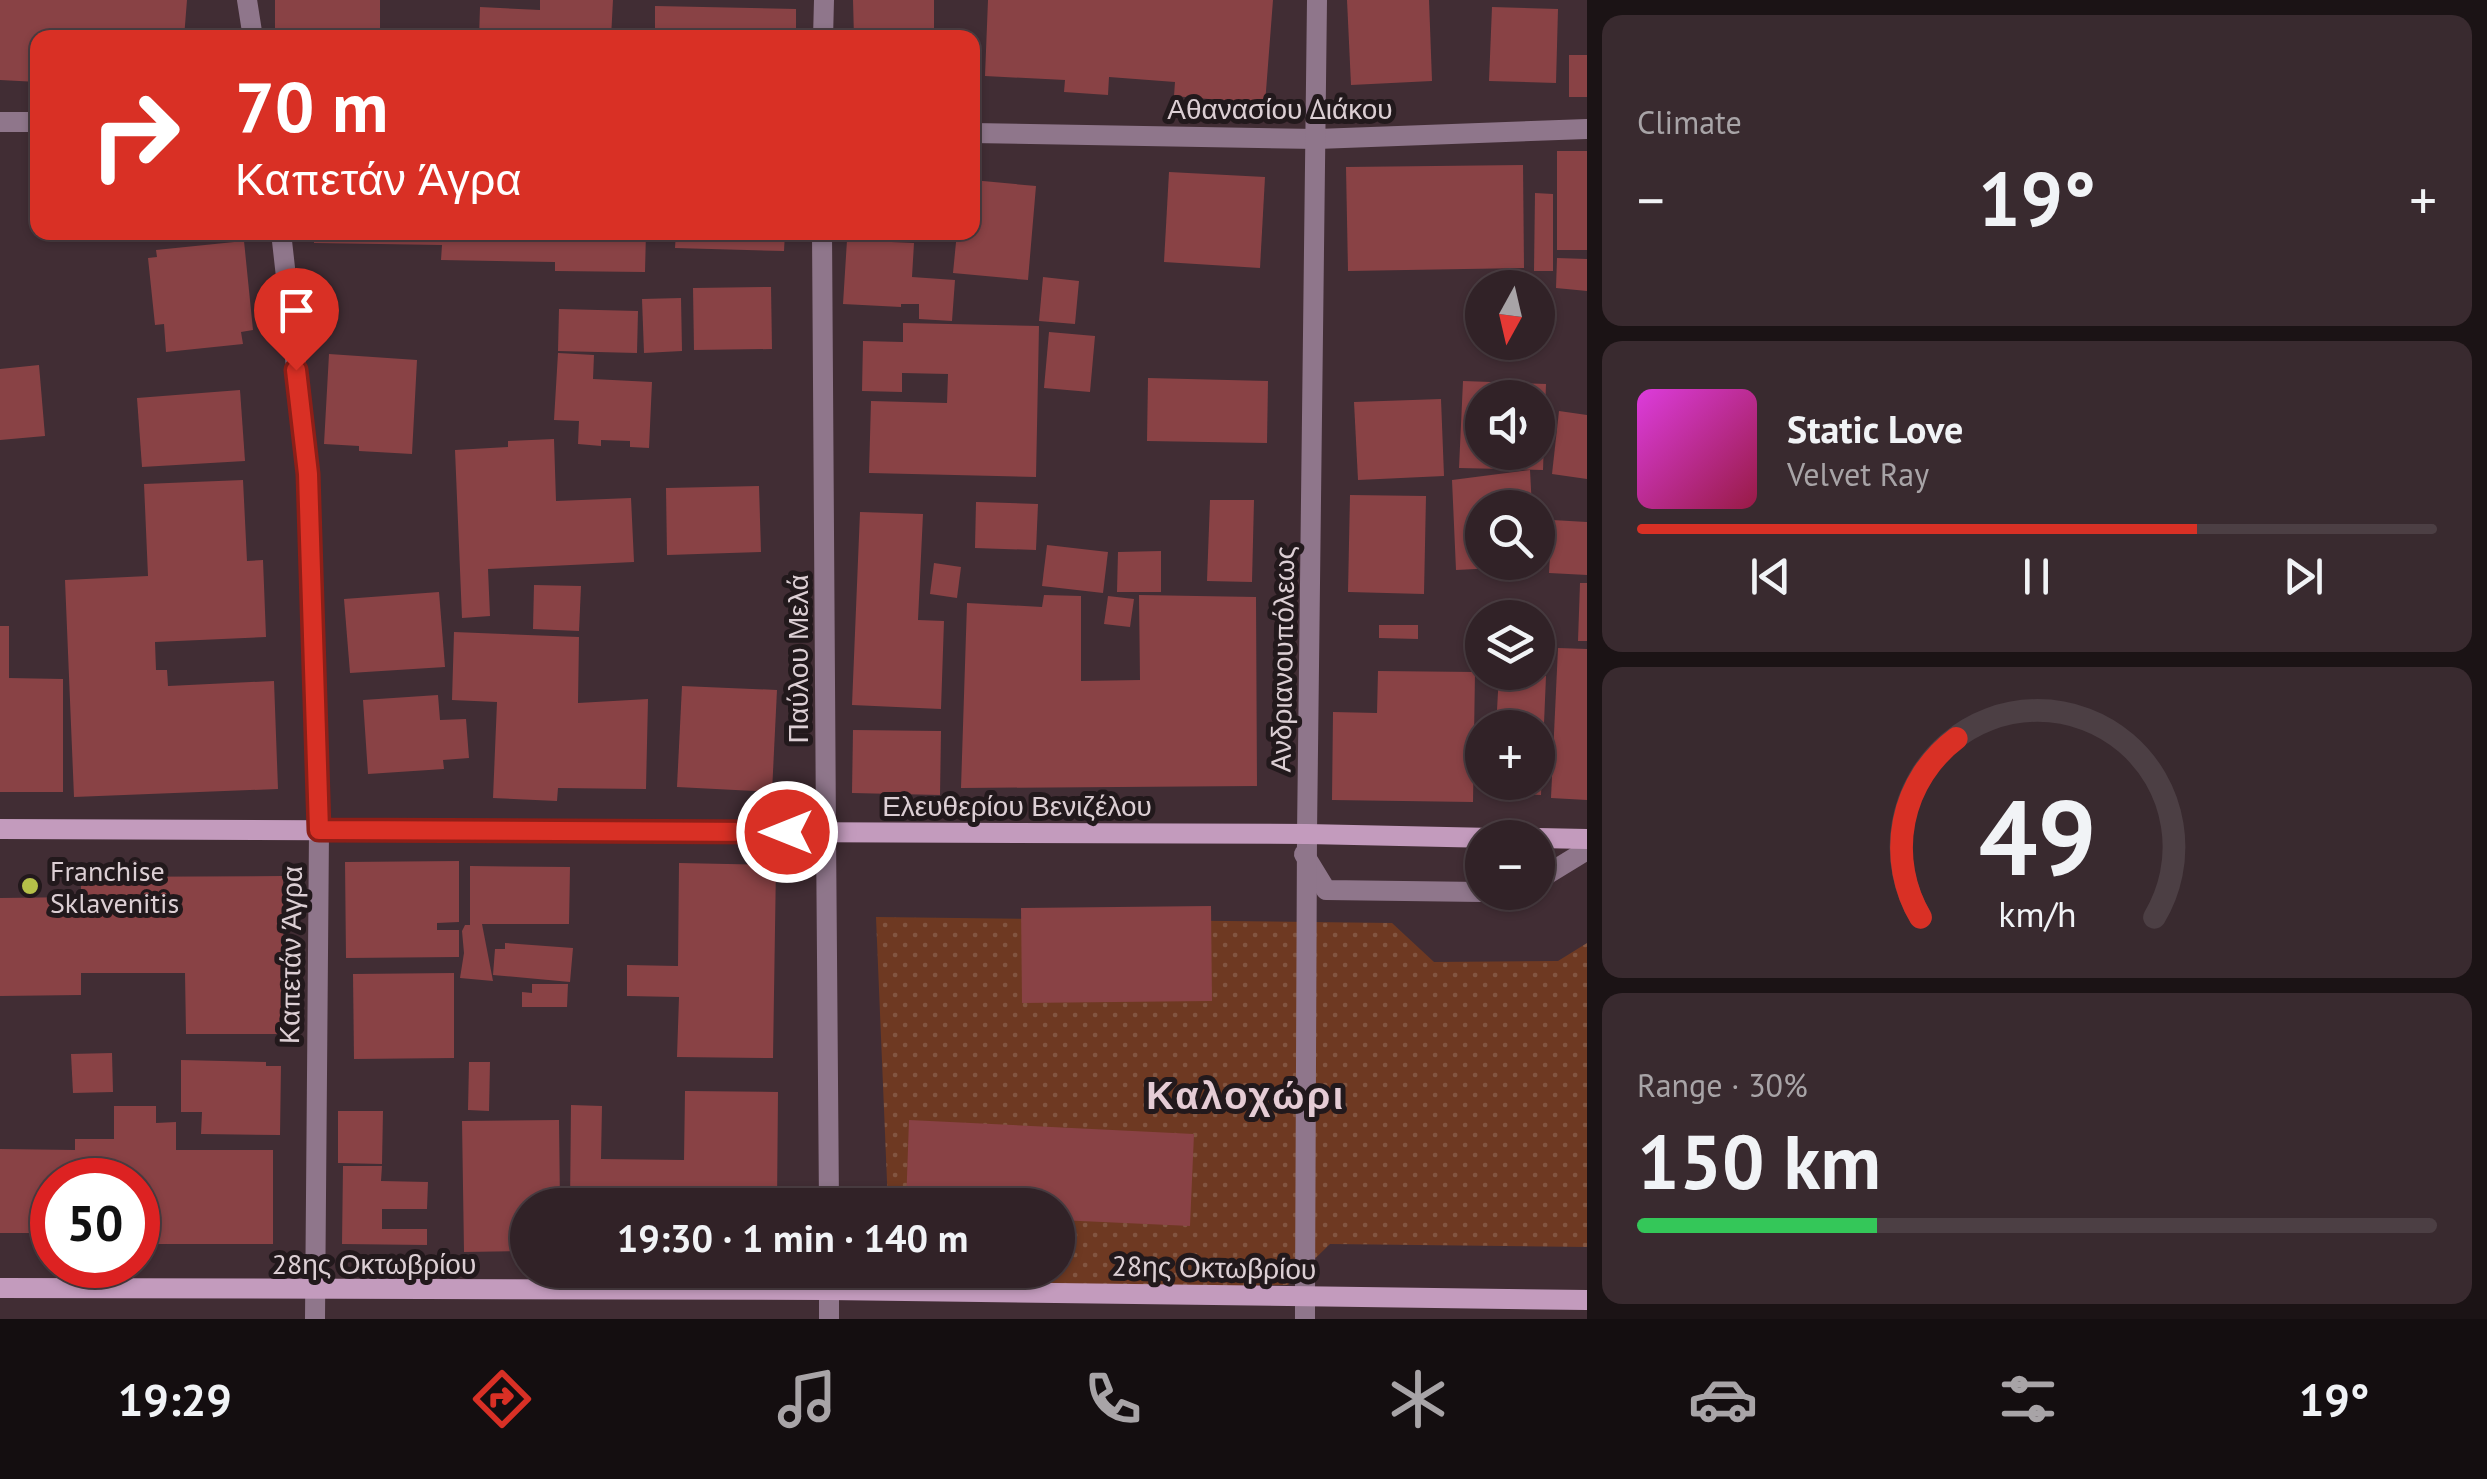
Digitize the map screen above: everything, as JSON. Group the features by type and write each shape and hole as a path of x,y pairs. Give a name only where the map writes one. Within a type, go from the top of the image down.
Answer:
{"main road":[{"name":"Ελευθερίου Βενιζέλου","path":"0,829 1465,837"},
{"path":"1555,839 1587,840"},
{"name":"28ης Οκτωβρίου","path":"0,1288 313,1291 510,1287"},
{"name":"28ης Οκτωβρίου","path":"1075,1288 1587,1300"}],"street":[{"path":"247,0 252,30"},
{"path":"823,30 824,0"},
{"name":"Ανδριανουπόλεως","path":"1299,834 1317,0"},
{"path":"0,122 30,122"},
{"name":"Αθανασίου Διάκου","path":"980,133 1317,139 1587,129"},
{"name":"Καπετάν Άγρα","path":"282,240 308,474 319,830 315,1319"},
{"name":"Παύλου Μελά","path":"822,240 828,1188"},
{"path":"1299,834 1307,859 1326,890 1465,892"},
{"path":"1555,870 1587,850"},
{"path":"1305,1319 1307,859"},
{"path":"829,1288 829,1319"}],"shaded area":[{"path":"876,917 1392,923 1434,962 1558,961 1587,943 1587,1247 1330,1244 1288,1285 892,1291 892,1288 1075,1288 1075,1188 887,1188"}],"building":[{"path":"0,0 187,0 185,30 30,30 30,82 0,80"},
{"path":"275,0 380,0 380,30 275,30"},
{"path":"540,0 613,0 611,30 479,30 480,7 540,10"},
{"path":"853,0 934,0 934,30 854,30"},
{"path":"988,0 1273,0 1265,104 1174,96 1175,82 1109,77 1108,95 1064,92 1065,80 985,76"},
{"path":"1347,0 1429,0 1432,81 1351,85"},
{"path":"655,6 796,9 796,30 655,30"},
{"path":"1492,7 1558,9 1556,83 1489,81"},
{"path":"1569,55 1587,55 1587,97 1569,97"},
{"path":"1557,151 1587,151 1587,250 1557,250"},
{"path":"1523,165 1524,268 1348,271 1346,167"},
{"path":"1169,172 1265,177 1260,268 1164,262"},
{"path":"980,181 1036,186 1028,280 953,273 956,240 980,240"},
{"path":"1535,193 1553,194 1553,270 1534,270"},
{"path":"646,240 645,272 555,271 555,262 441,260 442,245 314,243"},
{"path":"676,240 785,240 784,251 675,248"},
{"path":"847,240 914,243 912,277 955,280 952,321 919,319 919,304 843,304"},
{"path":"244,241 253,330 241,332 243,344 166,352 164,324 155,325 148,258 157,257 156,250"},
{"path":"1557,258 1587,259 1587,291 1556,288"},
{"path":"1043,277 1079,281 1075,324 1039,321"},
{"path":"771,287 772,349 694,350 693,288"},
{"path":"681,298 682,351 644,353 642,299"},
{"path":"559,309 638,311 637,353 558,351"},
{"path":"903,323 1039,326 1036,477 869,473 871,401 947,403 948,374 902,373 902,392 862,391 863,341 903,342"},
{"path":"1049,332 1095,336 1090,392 1044,388"},
{"path":"558,353 594,355 593,379 652,382 649,448 630,447 630,441 601,440 601,446 578,444 579,421 554,420"},
{"path":"329,354 417,360 412,454 359,451 359,446 324,444"},
{"path":"39,365 45,436 0,440 0,369"},
{"path":"1148,378 1268,381 1267,443 1147,441"},
{"path":"1463,381 1465,381 1465,468 1459,468"},
{"path":"240,390 245,461 142,467 137,398"},
{"path":"1441,399 1444,476 1358,480 1354,402"},
{"path":"1559,411 1587,415 1587,479 1552,474"},
{"path":"554,439 556,501 631,498 634,562 488,569 490,616 462,618 455,450 508,447 508,441"},
{"path":"1530,470 1531,490 1465,490 1465,570 1456,570 1452,480"},
{"path":"243,480 247,561 263,560 266,637 155,642 156,670 167,670 168,686 274,681 278,789 74,797 65,580 148,576 144,484"},
{"path":"759,486 761,552 667,555 666,488"},
{"path":"1350,495 1426,496 1424,594 1348,592"},
{"path":"1210,500 1254,500 1252,582 1207,581"},
{"path":"976,502 1038,504 1036,550 975,548"},
{"path":"860,512 923,514 918,620 944,621 941,709 852,705"},
{"path":"1555,520 1587,522 1587,575 1555,573"},
{"path":"1047,545 1108,552 1103,593 1042,586"},
{"path":"1161,551 1161,592 1117,592 1118,552"},
{"path":"934,563 961,567 957,598 930,594"},
{"path":"1580,583 1587,583 1587,641 1578,641"},
{"path":"534,585 581,586 579,631 533,629"},
{"path":"439,592 445,667 350,673 344,599"},
{"path":"1044,595 1081,596 1081,681 1140,680 1139,595 1256,597 1257,786 961,788 967,603 1042,607"},
{"path":"1108,596 1134,599 1130,627 1104,624"},
{"path":"1379,625 1418,625 1418,639 1379,638"},
{"path":"0,626 9,626 9,678 63,679 63,792 0,792"},
{"path":"454,632 579,637 578,703 648,699 646,789 558,788 557,801 493,798 497,702 452,700"},
{"path":"1558,648 1587,649 1587,800 1555,798"},
{"path":"1378,671 1465,672 1465,690 1475,690 1474,710 1465,710 1465,800 1473,802 1332,800 1333,712 1377,713"},
{"path":"682,686 777,690 772,792 677,787"},
{"path":"1498,690 1545,690 1545,710 1497,710"},
{"path":"438,695 440,720 466,719 469,758 443,760 444,769 368,774 363,700"},
{"path":"853,730 941,731 940,795 852,793"},
{"path":"459,861 459,922 437,923 437,930 459,930 459,957 346,958 345,862"},
{"path":"679,863 776,865 773,1058 677,1057 679,997 627,996 627,965 678,966"},
{"path":"470,866 570,867 569,924 482,924 493,981 460,978 462,931 470,925"},
{"path":"283,876 284,1034 186,1034 185,973 81,973 81,995 0,996 0,898 81,897 81,877"},
{"path":"1211,906 1212,1001 1022,1003 1021,908"},
{"path":"505,943 573,948 570,982 493,975 495,949 505,949"},
{"path":"454,973 454,1058 354,1059 353,974"},
{"path":"532,984 568,984 567,1007 522,1007 522,992 532,993"},
{"path":"112,1053 113,1092 73,1093 71,1054"},
{"path":"181,1060 266,1062 266,1066 281,1066 280,1135 201,1134 202,1112 181,1112"},
{"path":"469,1062 490,1062 489,1111 468,1110"},
{"path":"685,1091 778,1092 777,1188 570,1188 571,1105 602,1106 601,1159 684,1160"},
{"path":"114,1106 156,1106 156,1123 176,1122 176,1150 273,1150 273,1244 160,1244 160,1158 30,1158 30,1233 0,1233 0,1149 75,1150 75,1139 114,1139"},
{"path":"338,1111 383,1111 382,1164 338,1163"},
{"path":"559,1120 560,1188 510,1188 510,1251 464,1252 462,1121"},
{"path":"909,1120 1194,1134 1190,1226 1075,1221 1075,1188 907,1188"},
{"path":"343,1166 382,1166 381,1181 428,1182 427,1209 382,1209 382,1229 427,1229 427,1245 342,1244"}],"place":[{"name":"Franchise Sklavenitis","path":"30,886"}],"district":[{"name":"Καλοχώρι","path":"1246,1094"}],"route":[{"path":"296,370 308,474 319,830 787,832"}]}
